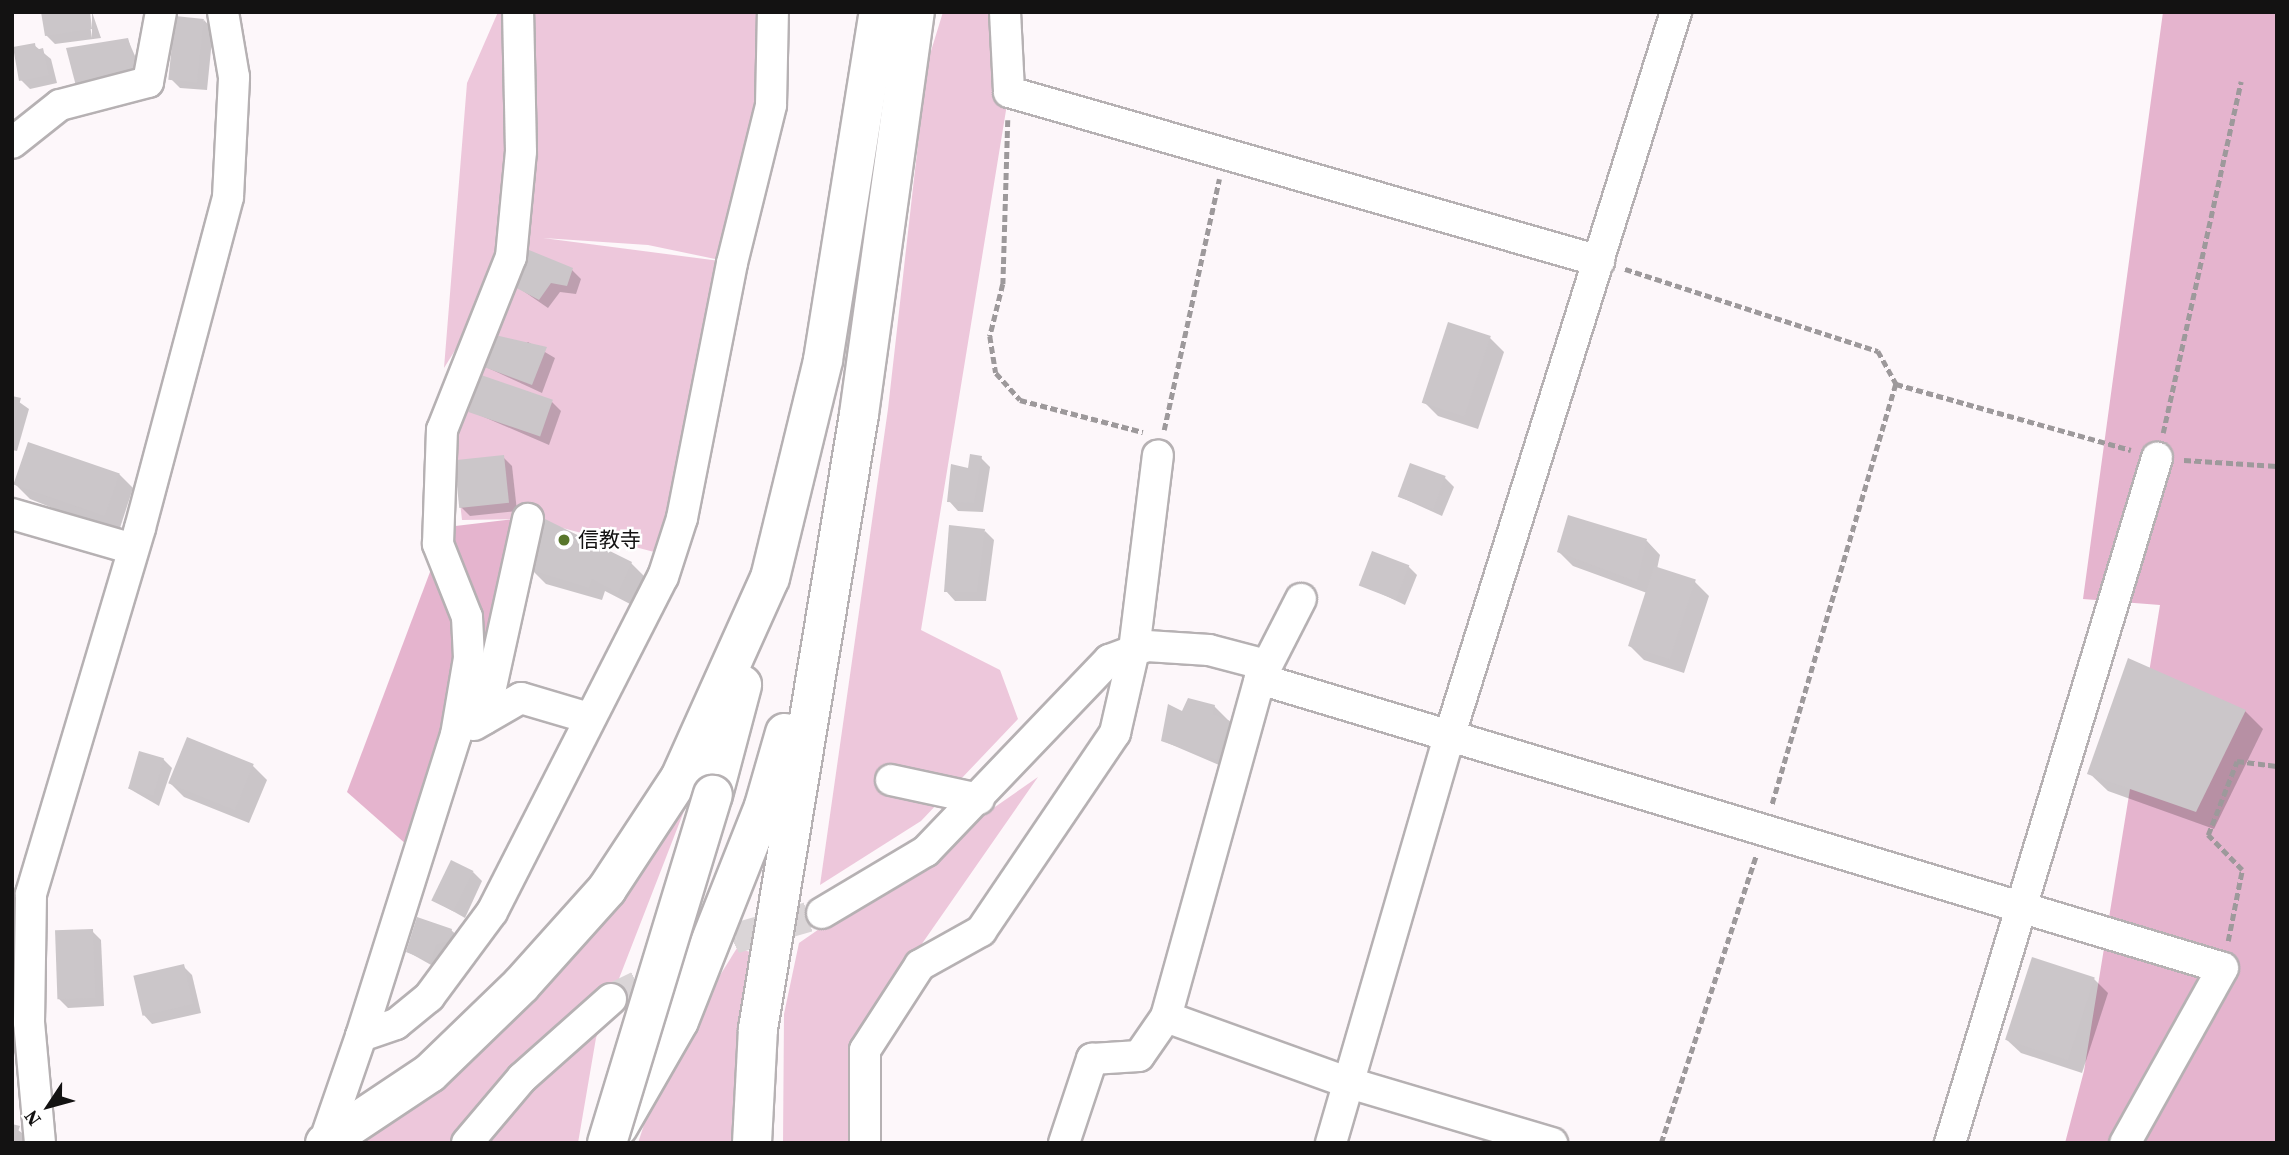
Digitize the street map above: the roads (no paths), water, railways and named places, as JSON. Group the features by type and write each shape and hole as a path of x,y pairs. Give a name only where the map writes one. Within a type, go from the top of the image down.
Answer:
{"highway":[{"path":"608,1143 696,786 770,578 823,360 879,12"},
{"path":"752,1143 758,1029 827,579 859,414 915,12"},
{"path":"608,1143 679,1021 733,891 765,806 827,579"},
{"path":"325,1143 430,1073 521,985 696,786"}],"street":[{"path":"12,143 60,105 148,82 161,12"},
{"path":"40,1143 29,1023 31,894 133,549 228,197 234,77 223,12"},
{"path":"325,1143 456,735 469,658 467,617 438,544 442,430 510,257 521,152 518,12"},
{"path":"361,1036 396,1024 465,957 663,577 682,518 732,263 771,104 773,12"},
{"path":"1005,12 1009,92 1599,261"},
{"path":"1331,1143 1450,734 1676,12"},
{"path":"865,1143 865,1050 920,965 981,931 1115,733 1135,650 1158,455"},
{"path":"1950,1143 2157,458"},
{"path":"12,514 133,549"},
{"path":"484,719 528,519"},
{"path":"1260,679 1301,599"},
{"path":"822,913 926,851 979,799 1079,687 1109,660 1135,650 1170,643 1266,665 1166,1017 1139,1056 1092,1059 1064,1143"},
{"path":"1260,679 1450,734 2019,910 2223,968 2125,1143"},
{"path":"456,735 521,698 589,718"},
{"path":"891,780 979,799"},
{"path":"467,1143 522,1078 611,999"},
{"path":"1166,1017 1349,1083 1552,1143"}],"tunnel":[{"path":"611,999 736,938 822,913"}],"place":[{"name":"信教寺","path":"564,540"}]}
